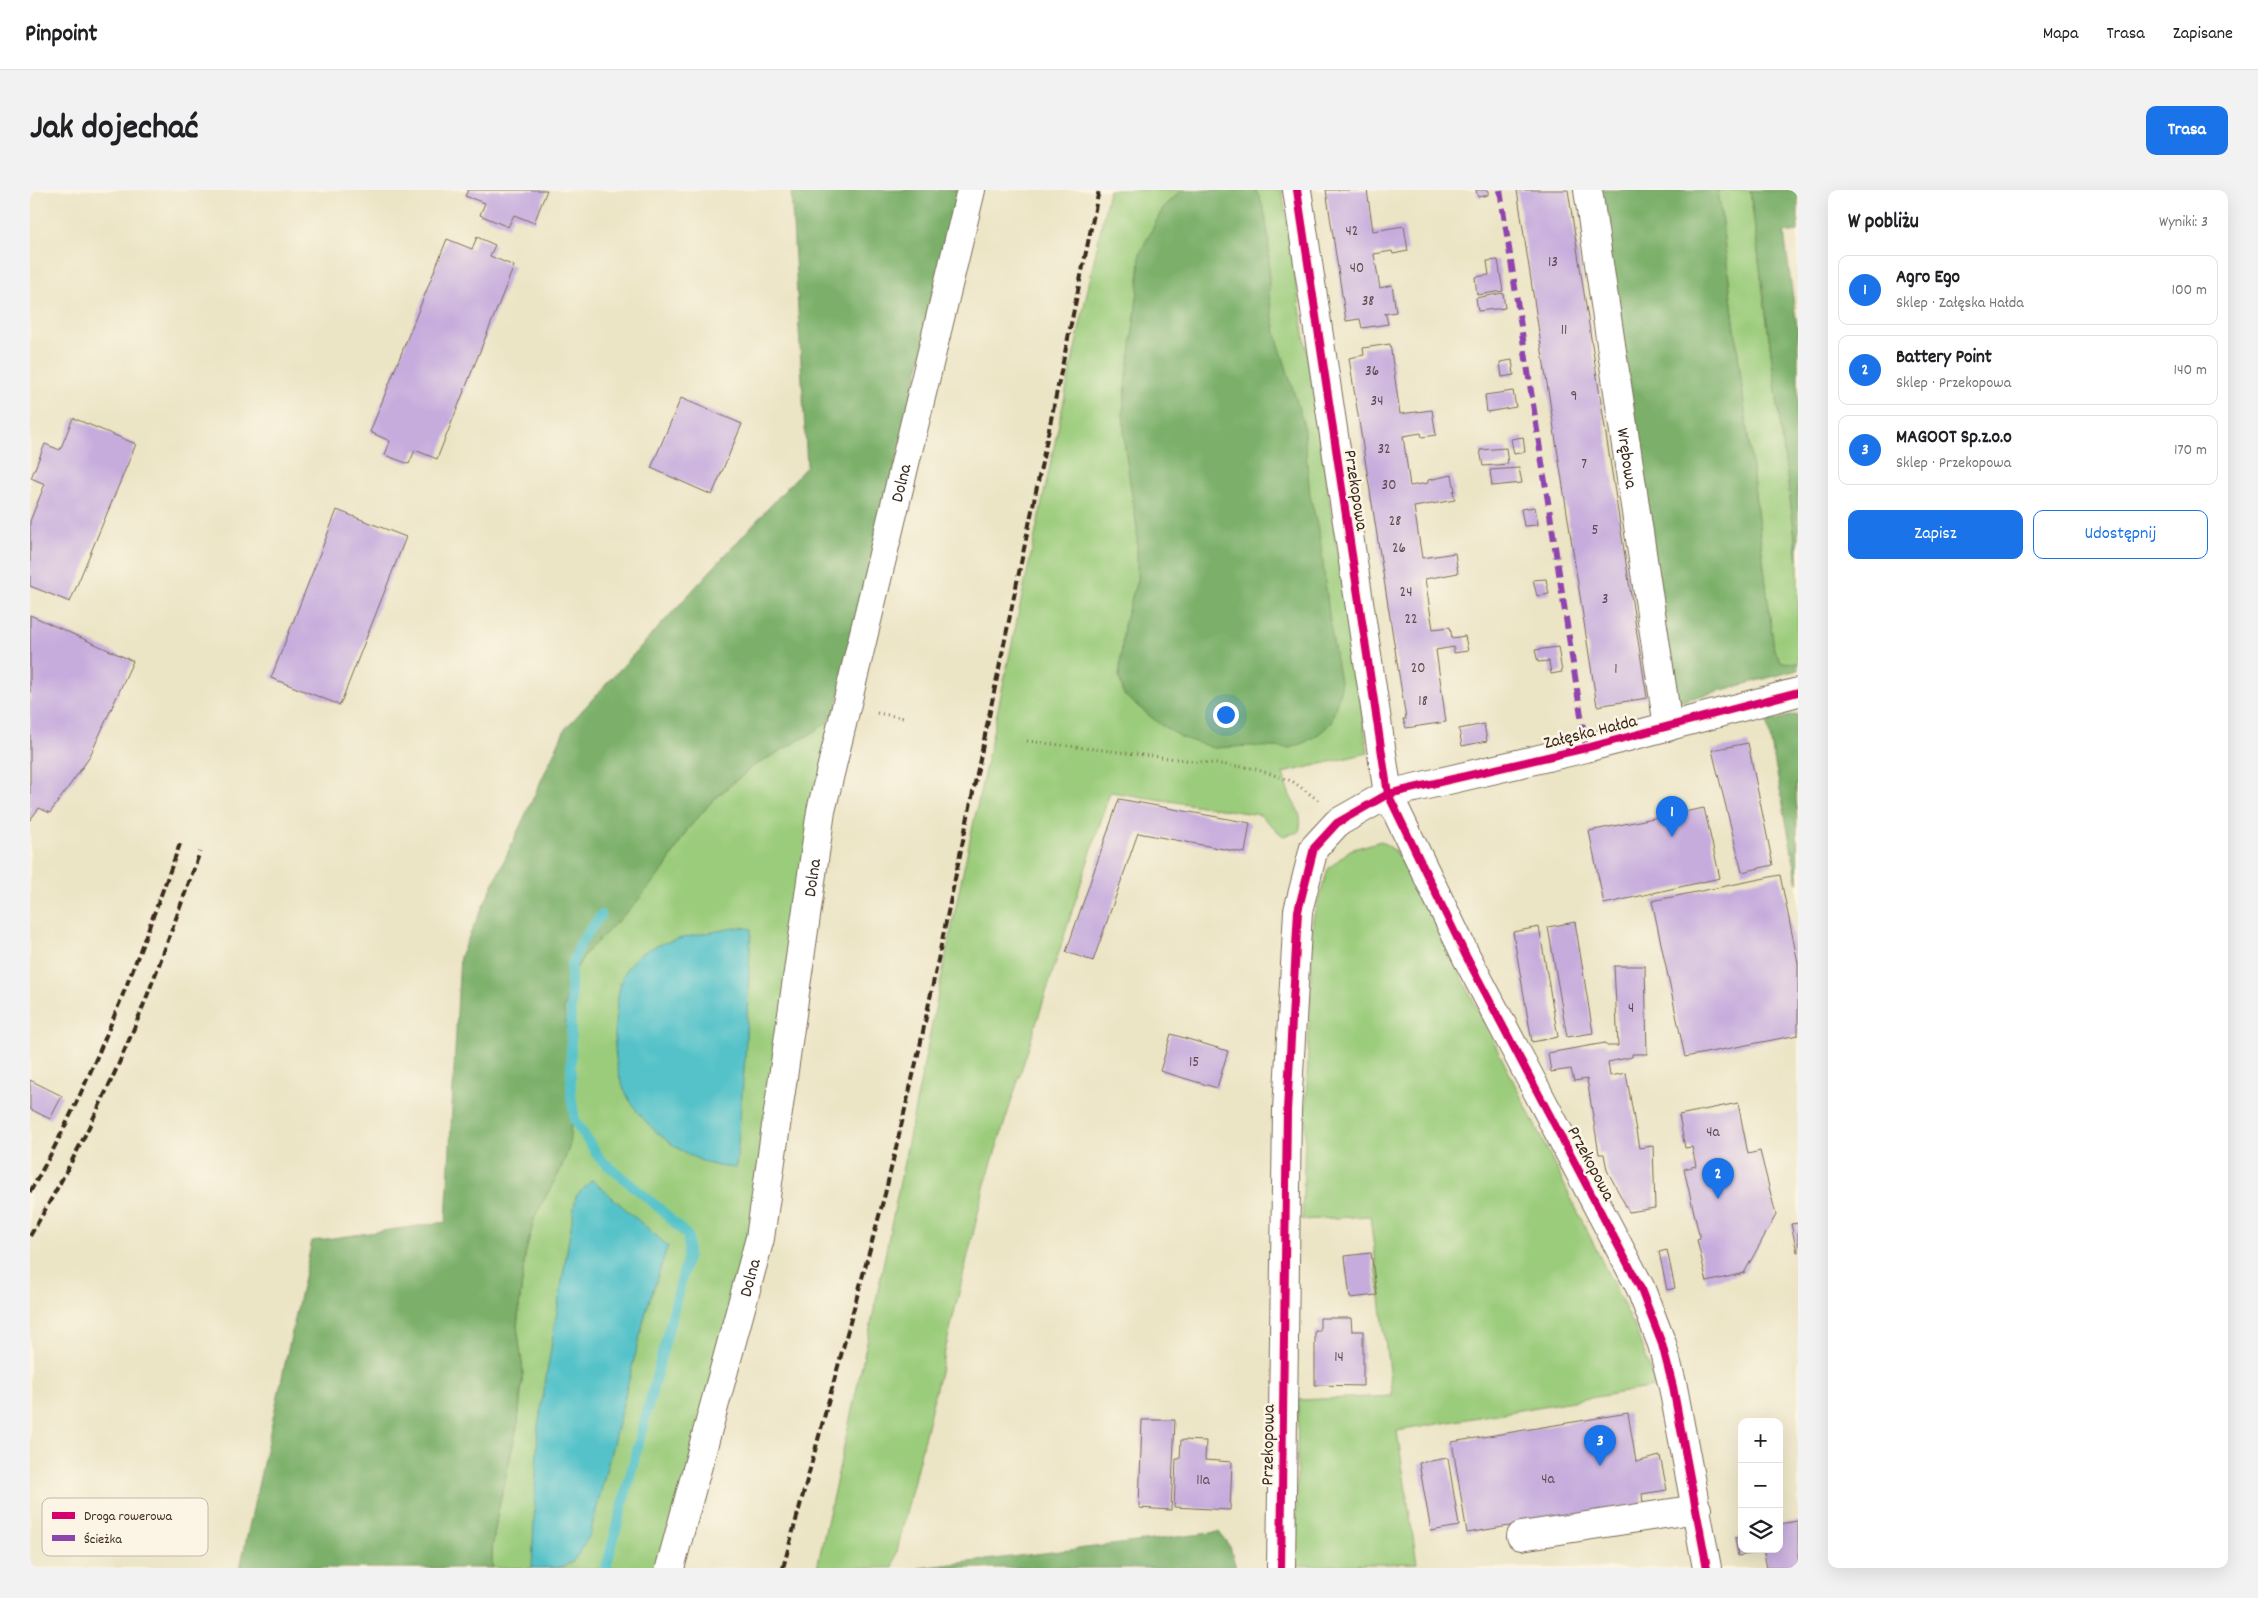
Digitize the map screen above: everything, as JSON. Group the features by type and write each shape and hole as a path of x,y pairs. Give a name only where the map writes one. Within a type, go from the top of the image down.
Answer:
{"street":[{"name":"Dolna","path":"670,1568 760,1238 821,811 971,190"},
{"name":"Przekopowa","path":"1297,190 1388,794 1466,956 1640,1287 1662,1344 1673,1387 1707,1568"},
{"name":"Wrębowa","path":"1588,190 1668,727"},
{"name":"Załęska Hałda","path":"1388,794 1668,727 1798,692"},
{"name":"Przekopowa","path":"1281,1568 1287,1110 1298,911 1314,848 1337,823 1388,794"},
{"path":"1521,1536 1697,1509"}],"path":[{"path":"1027,742 1230,764 1273,773 1301,786 1326,809 1337,823"}],"green space":[{"path":"791,190 962,190 837,706 828,721 817,730 752,767 714,799 687,830 664,869 634,905 586,953 573,973 564,1011 574,1089 569,1148 560,1171 535,1216 525,1255 517,1326 523,1371 518,1422 497,1516 492,1549 492,1568 240,1568 312,1241 446,1222 460,956 565,729 807,466"},
{"path":"1109,190 1282,190 1368,753 1283,773 1288,791 1301,820 1299,832 1283,836 1260,815 1110,792 985,1184 893,1568 817,1568 873,1315 959,891"},
{"path":"1182,190 1255,190 1260,198 1265,214 1269,241 1269,296 1277,338 1303,422 1310,495 1320,538 1331,631 1341,687 1331,723 1304,743 1290,748 1249,746 1214,748 1183,738 1161,725 1124,695 1119,677 1124,624 1137,580 1137,529 1125,449 1123,411 1138,289 1140,253 1163,208"},
{"path":"1592,190 1718,190 1774,650 1781,662 1798,663 1798,670 1670,704"},
{"path":"1718,190 1750,190 1798,561 1798,663 1796,664 1781,662 1774,650"},
{"path":"1750,190 1798,190 1798,231 1784,233 1798,334 1798,561"},
{"path":"837,706 752,1232 662,1568 492,1568 492,1549 497,1516 518,1422 523,1371 517,1326 525,1255 535,1216 560,1171 571,1126 574,1089 564,1011 573,973 586,953 664,869 687,830 714,799 752,767 817,730 828,721"},
{"path":"1798,714 1798,783 1796,785 1798,883 1767,722"},
{"path":"1381,841 1394,850 1409,870 1636,1330 1653,1378 1654,1387 1397,1431 1417,1563 1296,1566 1298,1400 1392,1396 1370,1216 1302,1220 1313,918 1328,869 1350,850"},
{"path":"1219,1532 1230,1547 1236,1568 919,1568"}],"water":[{"path":"741,927 751,929 745,1058 736,1168 713,1165 682,1151 668,1142 643,1119 625,1092 620,1078 615,1051 615,1033 618,998 623,976 636,958 642,953 664,943 704,933"},
{"path":"592,1180 668,1246 647,1308 590,1535 574,1560 569,1564 556,1567 532,1568 538,1427 576,1196"}],"building":[{"path":"468,190 547,190 534,223 514,215 508,227 480,215 485,203 465,196"},
{"path":"1326,190 1367,190 1373,231 1404,226 1408,251 1393,254 1392,251 1374,254 1380,288 1392,285 1396,312 1384,314 1388,324 1362,328 1360,319 1346,321"},
{"path":"1476,190 1488,190 1488,195 1478,197"},
{"path":"1517,190 1568,190 1647,698 1597,706"},
{"path":"477,237 495,245 490,256 514,266 437,459 415,450 409,464 385,455 390,441 370,432 447,239 472,249"},
{"path":"1498,260 1503,291 1477,295 1475,277 1489,275 1487,261"},
{"path":"1503,293 1505,308 1478,311 1476,298"},
{"path":"1390,344 1400,414 1432,410 1436,435 1422,437 1421,433 1403,436 1410,486 1428,483 1428,480 1452,475 1455,491 1453,491 1455,500 1414,507 1422,558 1455,553 1458,573 1425,579 1433,629 1450,627 1452,638 1465,636 1468,651 1454,653 1454,647 1436,650 1446,722 1406,728 1403,719 1406,719 1349,358 1364,355 1363,348"},
{"path":"1512,360 1514,375 1502,377 1500,362"},
{"path":"1513,391 1516,407 1487,412 1485,395"},
{"path":"681,398 742,424 712,495 651,468"},
{"path":"73,418 136,444 70,602 30,586 30,521 45,484 31,478 45,444 60,450"},
{"path":"1523,437 1525,452 1514,454 1511,439"},
{"path":"1506,448 1508,464 1483,466 1480,450"},
{"path":"1519,468 1522,483 1492,486 1490,470"},
{"path":"1535,507 1538,525 1524,526 1521,509"},
{"path":"337,510 406,537 340,705 271,678"},
{"path":"1546,579 1549,594 1537,596 1533,580"},
{"path":"30,615 133,661 89,758 50,813 39,808 30,820"},
{"path":"1558,647 1562,672 1551,674 1549,661 1538,662 1535,650"},
{"path":"1484,724 1487,741 1462,746 1459,729"},
{"path":"1748,743 1773,865 1742,872 1712,750"},
{"path":"1119,799 1250,823 1245,853 1138,833 1093,961 1066,952"},
{"path":"1704,808 1720,878 1604,904 1589,831"},
{"path":"1780,875 1798,963 1798,1035 1685,1057 1652,901"},
{"path":"1575,922 1593,1033 1567,1037 1548,927"},
{"path":"1539,927 1558,1037 1532,1042 1513,932"},
{"path":"1614,966 1645,966 1647,1054 1632,1054 1632,1057 1608,1062 1610,1076 1626,1073 1639,1148 1653,1146 1655,1208 1629,1212 1607,1170 1604,1154 1599,1154 1587,1079 1574,1081 1571,1069 1551,1072 1548,1053 1605,1043 1607,1046 1618,1046"},
{"path":"1171,1034 1228,1051 1217,1088 1160,1071"},
{"path":"30,1080 62,1096 50,1119 30,1109"},
{"path":"1738,1103 1748,1154 1760,1151 1776,1215 1744,1273 1707,1282 1697,1240 1700,1239 1684,1169 1696,1166 1692,1147 1685,1148 1679,1115"},
{"path":"1798,1223 1798,1252 1797,1252 1791,1224"},
{"path":"1667,1250 1675,1288 1667,1290 1659,1252"},
{"path":"1371,1253 1377,1295 1350,1298 1345,1256"},
{"path":"1320,1318 1351,1318 1352,1331 1363,1331 1363,1386 1315,1385 1315,1331 1320,1331"},
{"path":"1628,1413 1636,1462 1660,1456 1667,1490 1642,1494 1643,1504 1467,1533 1452,1442"},
{"path":"1142,1420 1175,1420 1171,1510 1139,1508"},
{"path":"1181,1440 1206,1441 1205,1460 1232,1462 1230,1510 1174,1507 1176,1459 1180,1459"},
{"path":"1448,1458 1459,1526 1431,1531 1419,1463"},
{"path":"1798,1521 1798,1568 1767,1568 1764,1553 1783,1553 1783,1523"},
{"path":"1735,1538 1738,1538 1738,1553 1756,1553 1738,1556"}],"waterway":[{"path":"601,915 580,944 571,967 571,1094 575,1121 600,1159 658,1207 688,1236 688,1255 606,1568"}],"railway":[{"path":"783,1568 885,1194 920,1046 1099,190"},
{"path":"30,1192 53,1150 94,1065 130,977 180,844"},
{"path":"30,1236 81,1143 115,1071 146,999 200,852"}],"marked path":[{"path":"1500,190 1586,748"}],"cycle path":[{"path":"1297,190 1388,794 1466,956 1640,1287 1662,1344 1673,1387 1707,1568"},
{"path":"1281,1568 1287,1110 1298,911 1314,848 1337,823 1388,794 1586,748 1798,692"}],"place":[{"name":"Agro Ego","path":"1672,837"},
{"name":"Battery Point","path":"1718,1199"},
{"name":"MAGOOT Sp.z.o.o","path":"1600,1466"}]}
